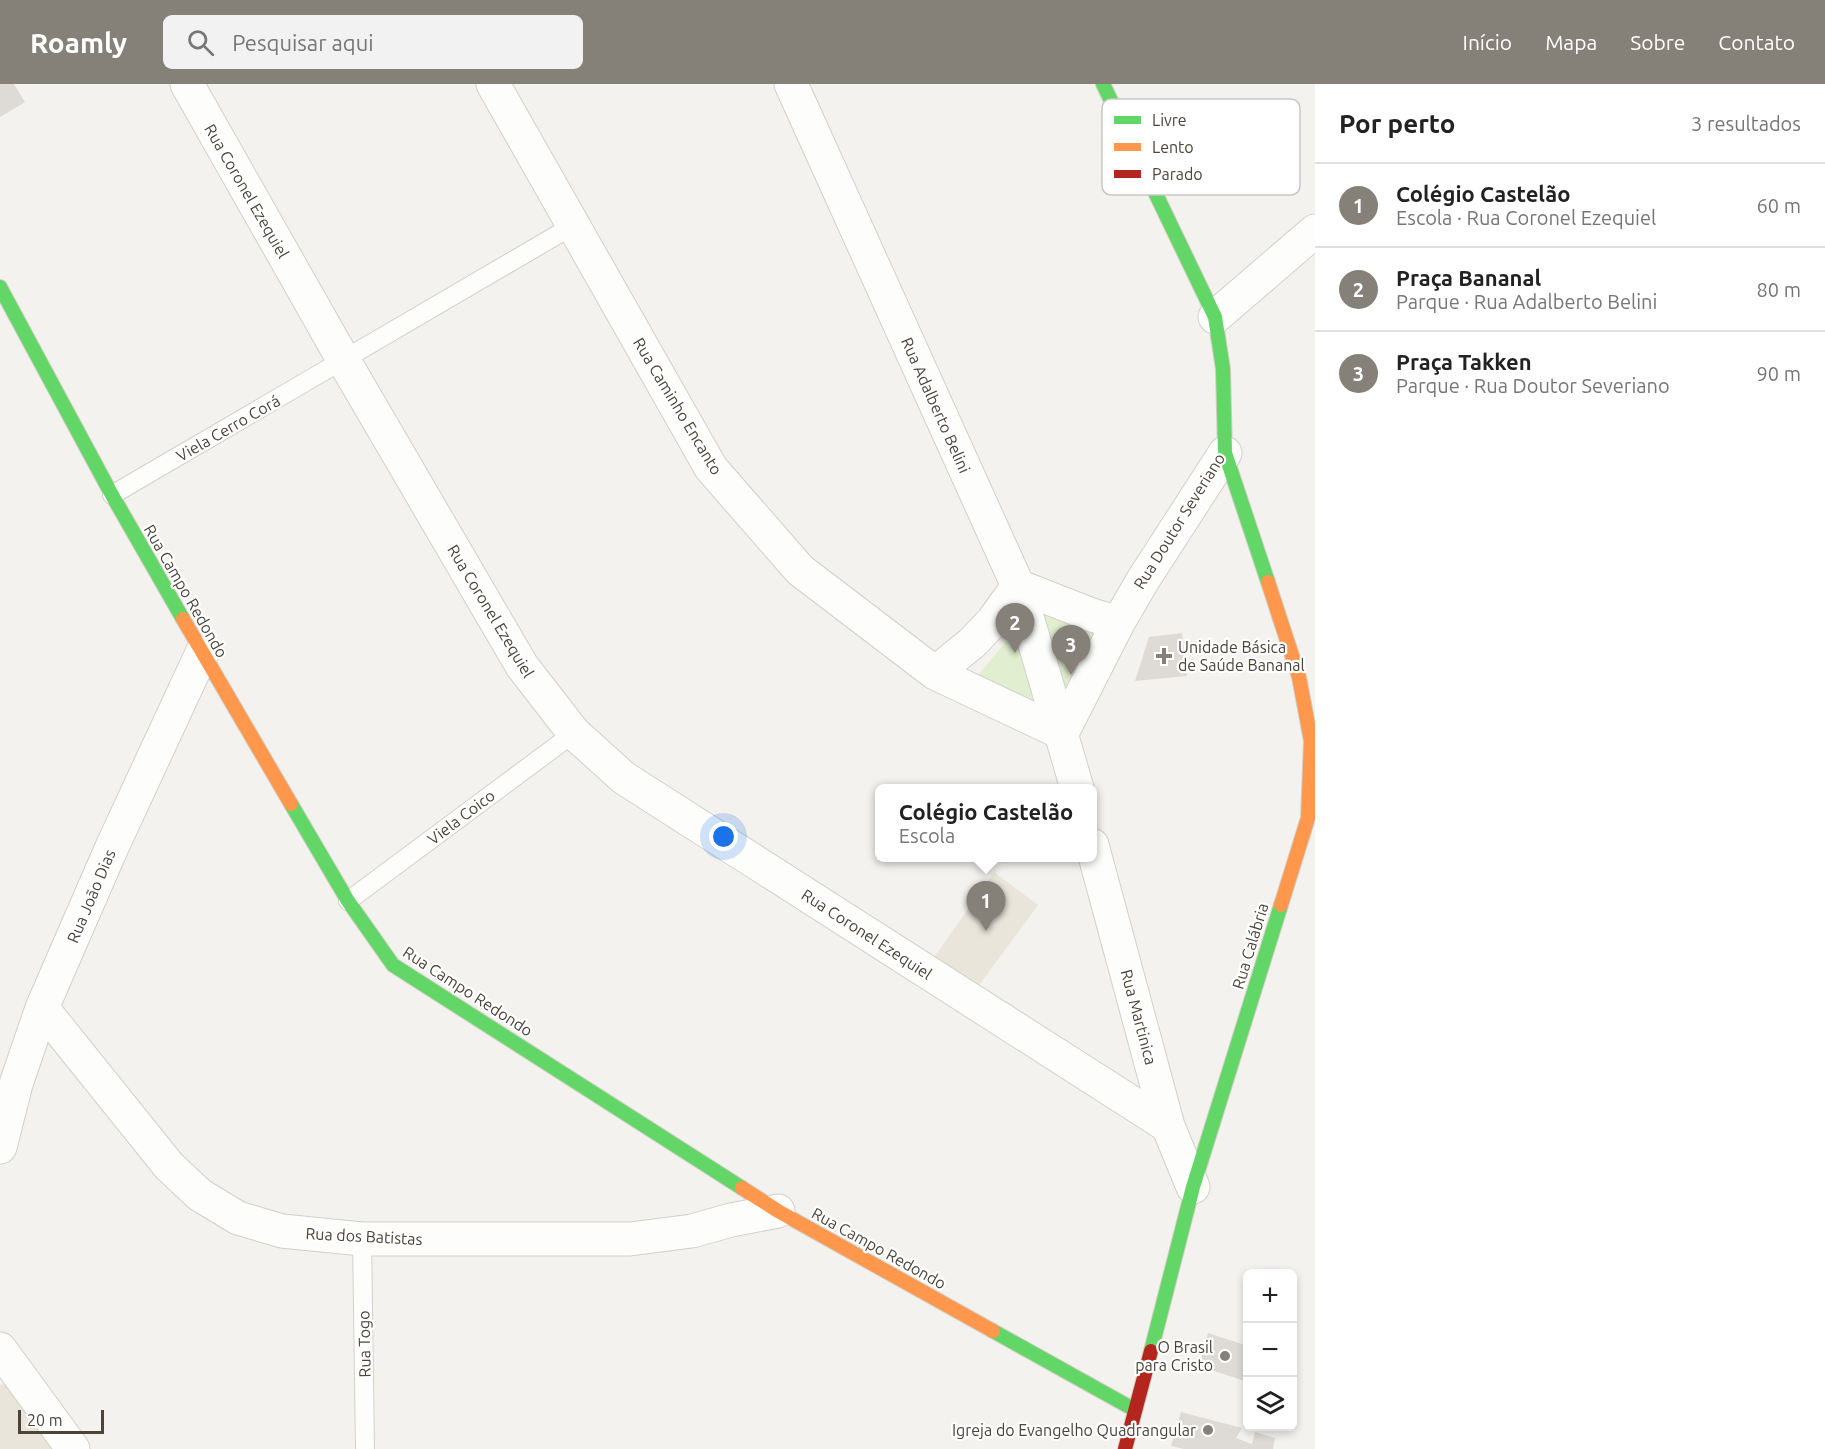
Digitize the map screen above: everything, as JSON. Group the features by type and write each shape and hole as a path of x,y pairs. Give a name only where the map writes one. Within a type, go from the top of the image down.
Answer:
{"street":[{"name":"Rua Coronel Ezequiel","path":"187,84 344,361 522,666 574,733 624,778 1168,1126"},
{"name":"Rua Caminho Encanto","path":"493,84 711,468 800,570 935,673 1062,733"},
{"name":"Rua Adalberto Belini","path":"791,84 1018,586 1062,733"},
{"name":"Rua Doutor Severiano","path":"1103,84 1110,99"},
{"name":"Rua Doutor Severiano","path":"1062,733 1118,623 1143,580 1225,453 1222,369 1215,317 1156,195"},
{"path":"1215,317 1315,231"},
{"name":"Rua Campo Redondo","path":"0,287 112,495 202,653 348,901 393,965 778,1211 1135,1410"},
{"name":"Rua Calábria","path":"1125,1449 1193,1187 1308,818 1310,711 1225,453"},
{"path":"935,673 979,636 993,621 1018,586 1118,623"},
{"name":"Rua João Dias","path":"0,1147 16,1084 42,1008 112,847 202,653"},
{"path":"1062,733 1076,784"},
{"name":"Rua Martinica","path":"1097,862 1168,1126 1193,1187"},
{"name":"Rua dos Batistas","path":"42,1008 169,1166 200,1195 238,1218 282,1232 362,1239 630,1239 692,1232 730,1220 778,1211"},
{"path":"0,1349 73,1449"}],"lane":[{"name":"Viela Cerro Corá","path":"112,495 574,225"},
{"name":"Viela Coico","path":"348,901 574,733"},
{"name":"Rua Togo","path":"362,1239 365,1449"}],"shaded area":[{"path":"994,872 1038,905 977,988 935,956"},
{"path":"9,1382 60,1449 0,1449 0,1385"}],"green space":[{"path":"1038,607 1109,631 1066,720"},
{"path":"1024,620 1055,724 970,685"}],"building":[{"path":"0,84 14,84 25,102 0,117"},
{"name":"Unidade Básica de Saúde Bananal","path":"1182,633 1187,676 1135,681 1149,637"},
{"name":"O Brasil para Cristo","path":"1208,1333 1243,1344 1243,1380 1199,1366"},
{"name":"Igreja do Evangelho Quadrangular","path":"1181,1412 1242,1428 1236,1438 1252,1444 1255,1432 1275,1438 1273,1449 1184,1449 1171,1446"}],"traffic: fast":[{"path":"1103,84 1110,99"},
{"path":"1156,195 1215,317 1223,369 1225,453 1268,582"},
{"path":"0,287 112,495 183,619"},
{"path":"291,804 348,901 393,965 742,1188"},
{"path":"1151,1351 1193,1187 1281,905"},
{"path":"993,1331 1135,1410"}],"traffic: slow":[{"path":"1268,582 1299,677 1311,741 1308,818 1281,905"},
{"path":"183,619 291,804"},
{"path":"742,1188 778,1211 993,1331"}],"traffic: jam":[{"path":"1125,1449 1151,1351"}],"place":[{"name":"Praça Bananal","path":"1015,653"},
{"name":"Unidade Básica de Saúde Bananal","path":"1164,656"},
{"name":"Praça Takken","path":"1071,675"},
{"name":"Colégio Castelão","path":"986,931"},
{"name":"O Brasil para Cristo","path":"1225,1356"},
{"name":"Igreja do Evangelho Quadrangular","path":"1208,1430"}]}
